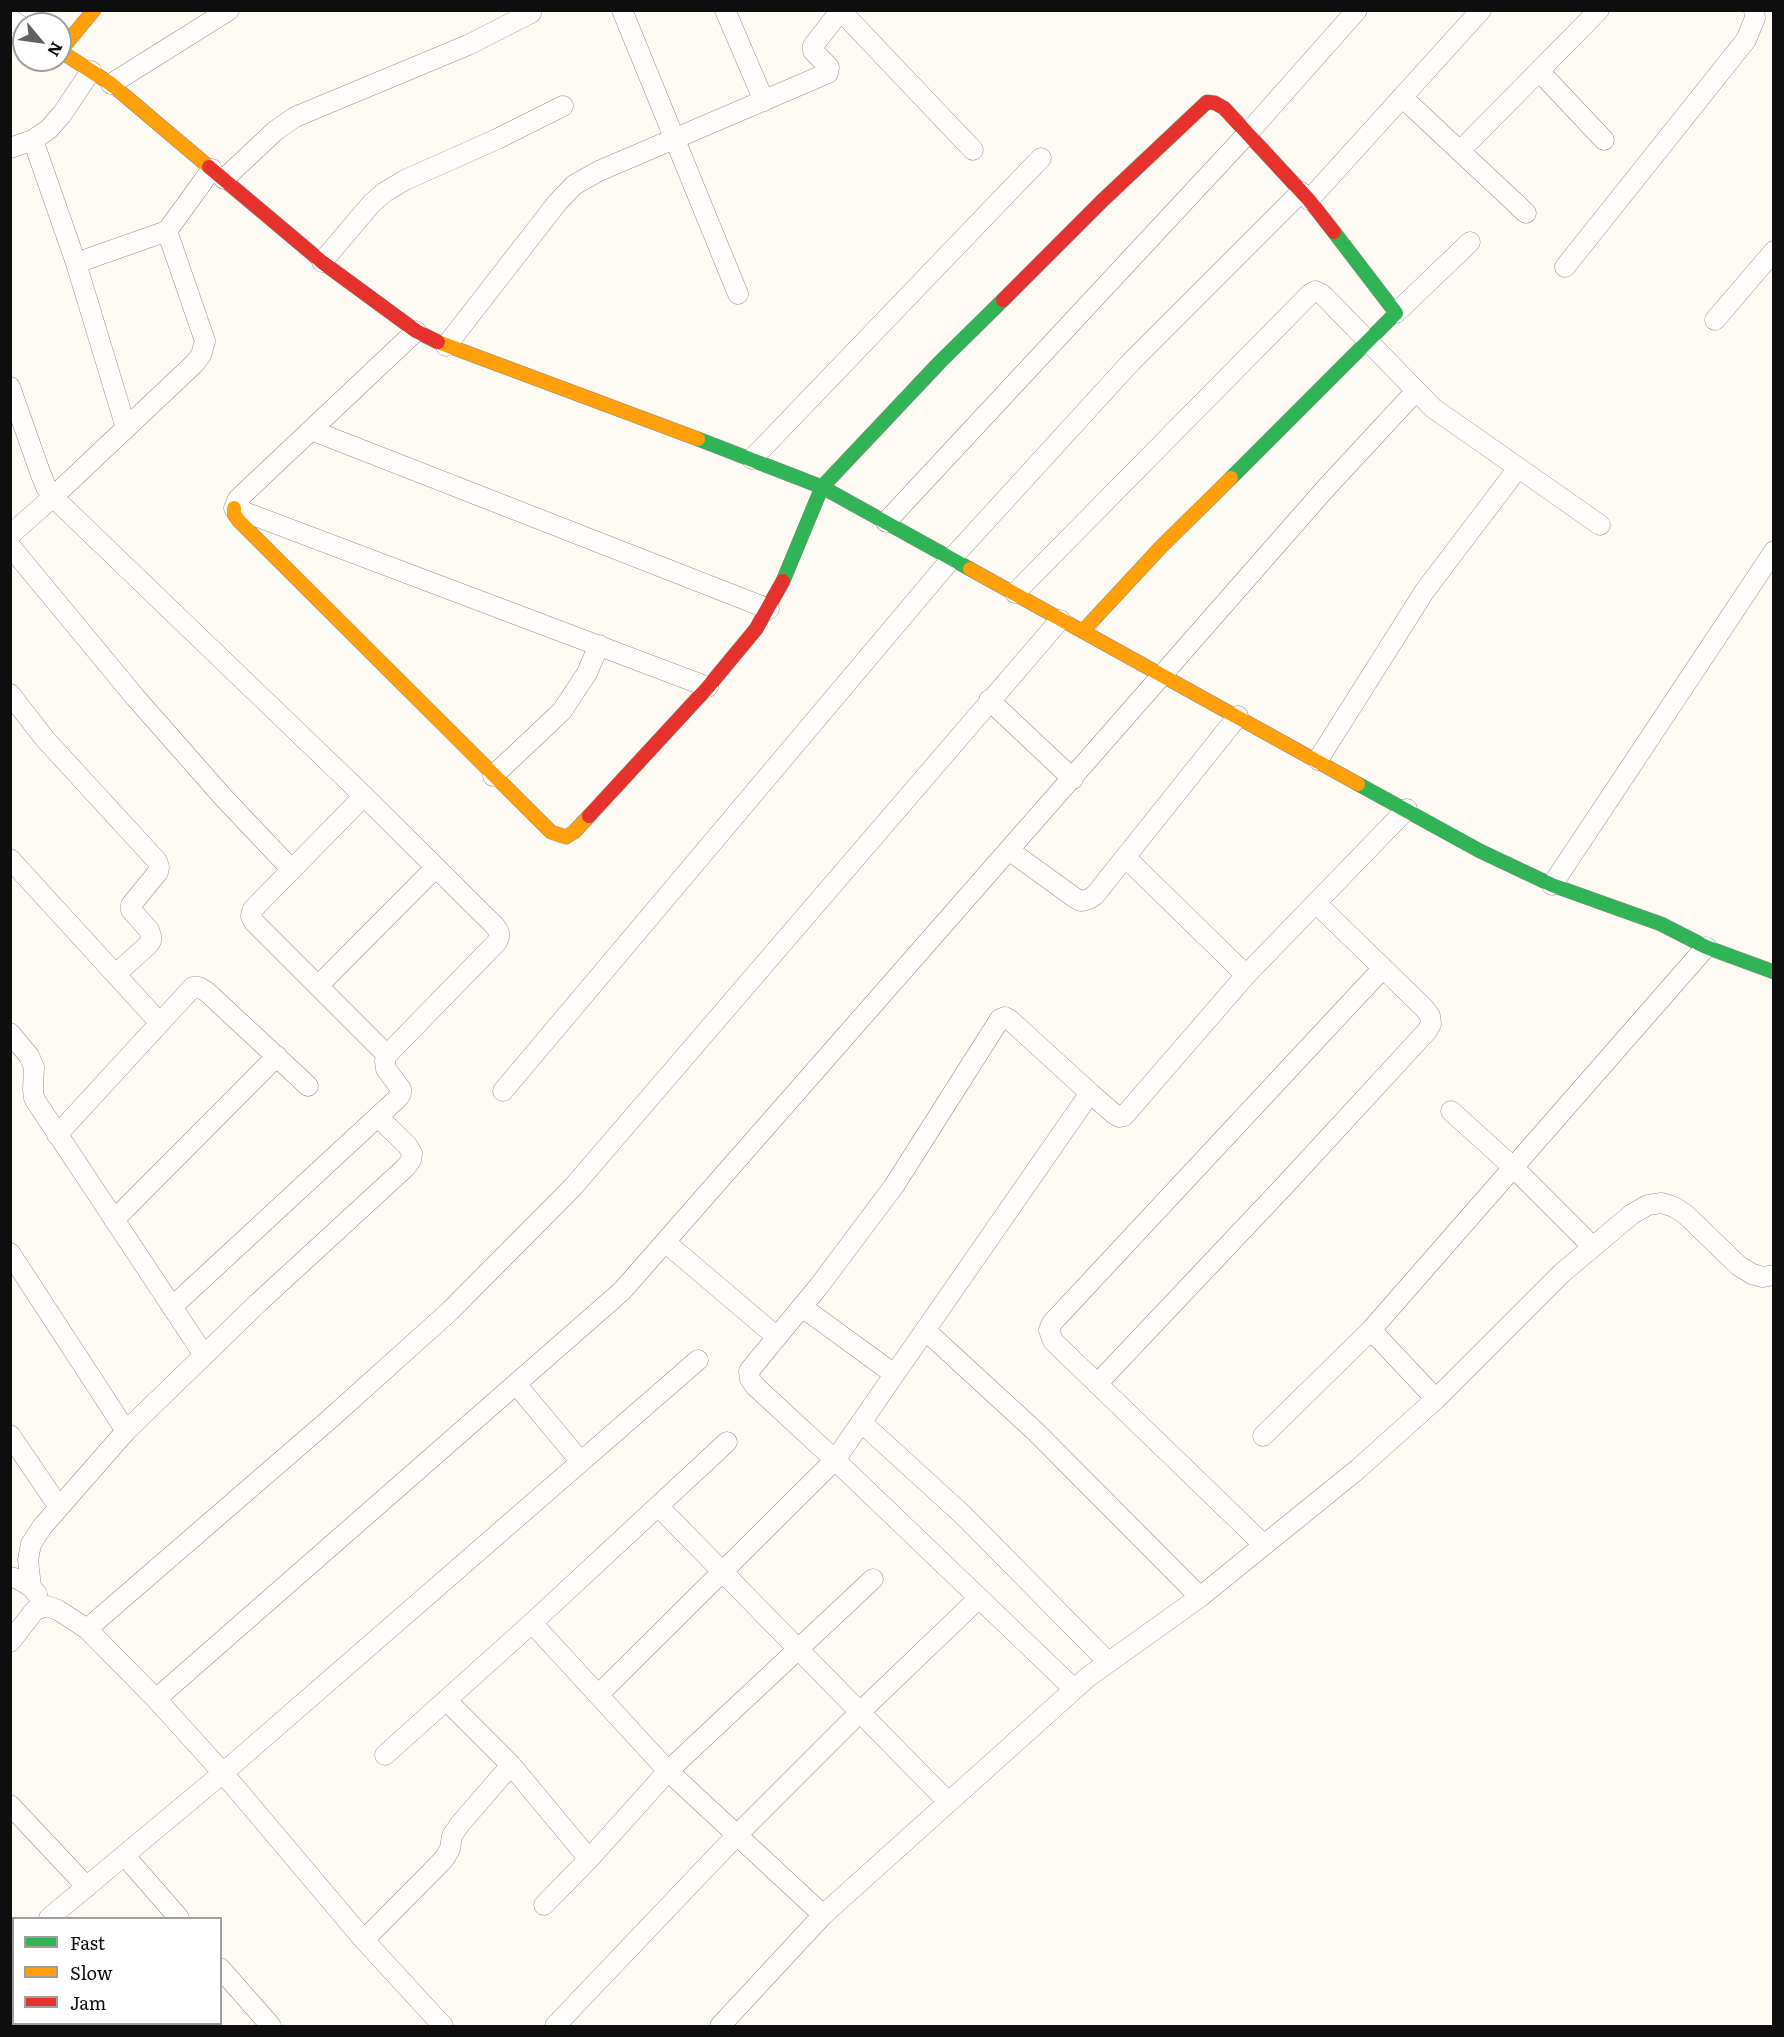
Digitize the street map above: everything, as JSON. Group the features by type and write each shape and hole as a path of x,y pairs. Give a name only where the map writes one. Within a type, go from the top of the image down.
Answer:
{"street":[{"path":"94,10 60,51 111,84 322,262 416,331 446,346 822,487 1480,851 1552,885 1660,924 1706,947 1773,972"},
{"path":"111,84 229,10"},
{"path":"622,10 738,294"},
{"path":"725,10 764,101"},
{"path":"886,522 1248,133 1357,10"},
{"path":"503,1091 952,558 1131,363 1305,196 1402,97 1481,10"},
{"path":"1460,151 1599,10"},
{"path":"1565,267 1746,40 1755,18 1754,10"},
{"path":"446,346 556,203 574,185 599,171 828,73 829,67 813,51 813,46 841,11 973,150"},
{"path":"76,263 167,231 218,174 295,117 468,45 531,13"},
{"path":"10,148 33,140 49,129 92,71"},
{"path":"1539,71 1604,140"},
{"path":"1402,97 1526,213"},
{"path":"416,331 238,499 234,514 238,521 551,832 566,837 574,832 708,687 756,629 778,592 822,487 940,362 1207,102 1224,108 1305,196 1396,313"},
{"path":"322,262 372,203 385,192 405,180 497,139 563,106"},
{"path":"33,140 76,263 126,428"},
{"path":"752,459 1041,158"},
{"path":"10,535 54,497 195,363 205,347 205,341 167,231"},
{"path":"1083,631 1160,548 1470,242"},
{"path":"1715,320 1773,251"},
{"path":"1015,593 1315,291 1320,293 1369,342 1415,392 1451,422 1600,525"},
{"path":"10,387 43,480 54,497 436,867 495,926 499,937 387,1055 386,1069 401,1093 378,1117 172,1307"},
{"path":"156,1699 622,1291 1326,488 1415,392"},
{"path":"311,430 769,609"},
{"path":"1318,760 1424,592 1518,468"},
{"path":"234,508 708,687"},
{"path":"10,546 135,697 223,797 292,870"},
{"path":"1552,885 1773,551"},
{"path":"87,1629 331,1418 450,1311 573,1187 1060,620"},
{"path":"494,776 562,711 587,673 599,645"},
{"path":"10,694 45,739 157,861 158,872 131,905 131,910 148,930 151,941 116,974"},
{"path":"989,700 1073,779"},
{"path":"1010,850 1081,901 1095,895 1238,716"},
{"path":"364,796 252,911 251,916 254,922 387,1055"},
{"path":"1074,1689 755,1386 749,1371 802,1307 894,1186 1000,1019 1005,1017 1010,1020 1113,1113 1119,1117 1124,1116 1246,975 1407,809"},
{"path":"1125,857 1246,975"},
{"path":"10,859 159,1022"},
{"path":"318,986 436,867"},
{"path":"1097,1384 1427,1031 1431,1024 1430,1016 1316,903"},
{"path":"1263,1436 1371,1330 1706,947"},
{"path":"1263,1544 1053,1341 1049,1330 1052,1323 1383,968"},
{"path":"57,1135 193,987 199,987 309,1086"},
{"path":"10,1033 29,1056 34,1066 34,1098 204,1356"},
{"path":"114,1220 277,1056"},
{"path":"599,1694 835,1460 1090,1093"},
{"path":"1450,1111 1514,1168 1592,1246"},
{"path":"30,1587 28,1560 31,1544 42,1527 126,1431 398,1175 411,1160 412,1153 407,1145 378,1117"},
{"path":"720,2026 823,1916 1074,1689 1200,1597 1358,1469 1436,1399 1562,1273 1632,1214 1648,1205 1662,1203 1674,1207 1685,1214 1739,1266 1752,1274 1763,1277 1773,1275"},
{"path":"665,1242 777,1337"},
{"path":"10,1253 126,1431"},
{"path":"802,1307 894,1374"},
{"path":"925,1330 1036,1432 1200,1597"},
{"path":"1371,1330 1436,1399"},
{"path":"50,1917 223,1773 698,1360"},
{"path":"516,1384 581,1462"},
{"path":"861,1422 963,1515 1108,1662"},
{"path":"10,1435 59,1507"},
{"path":"385,1755 532,1623 727,1442"},
{"path":"658,1506 948,1802"},
{"path":"10,1577 30,1587 47,1605 87,1629 156,1699 223,1773 364,1940 443,2026"},
{"path":"544,1905 668,1771 873,1580"},
{"path":"555,2026 736,1836 978,1598"},
{"path":"10,1642 34,1610 47,1605"},
{"path":"532,1623 668,1771 823,1916"},
{"path":"446,1700 511,1766 589,1859"},
{"path":"364,1940 444,1859 450,1849 452,1836 460,1824 511,1766"},
{"path":"10,1805 87,1887"},
{"path":"125,1856 177,1917"},
{"path":"222,1970 271,2026"}],"traffic: fast":[{"path":"1231,478 1396,313 1334,232"},
{"path":"783,581 822,487 940,362 1003,300"},
{"path":"698,439 822,487 970,569"},
{"path":"1358,784 1480,851 1552,885 1661,924 1706,947 1774,972"}],"traffic: slow":[{"path":"94,10 60,51 111,84 209,167"},
{"path":"438,342 698,439"},
{"path":"1083,631 1160,548 1231,478"},
{"path":"234,508 234,514 239,521 551,832 566,837 589,816"},
{"path":"970,569 1358,784"}],"traffic: jam":[{"path":"1003,300 1103,200 1207,102 1224,108 1309,200 1334,232"},
{"path":"209,167 322,262 416,331 438,342"},
{"path":"589,816 708,687 756,629 783,581"}]}
